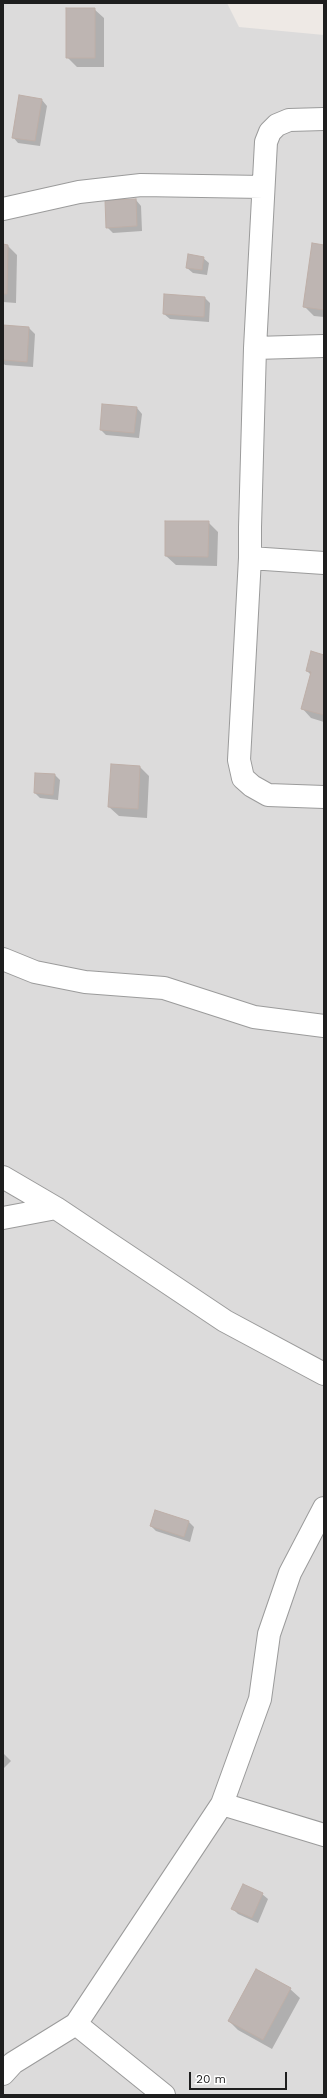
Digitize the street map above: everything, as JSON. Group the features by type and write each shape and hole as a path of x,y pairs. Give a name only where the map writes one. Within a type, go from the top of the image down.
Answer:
{"street":[{"path":"324,119 289,120 277,125 270,132 266,142 255,348 250,558 239,760 243,778 252,786 268,795 324,796"},
{"path":"3,208 79,192 141,185 263,186"},
{"path":"255,348 324,346"},
{"path":"250,558 324,563"},
{"path":"3,960 36,972 85,982 164,988 254,1017 324,1026"},
{"path":"3,1176 56,1208 225,1321 324,1374"},
{"path":"3,1218 56,1208"},
{"path":"3,2074 13,2063 76,2024 222,1804 260,1699 269,1634 288,1580 324,1508"},
{"path":"222,1804 324,1835"},
{"path":"76,2024 164,2095"}],"shaded area":[{"path":"3,3 227,3 239,27 324,35 324,2095 3,2095"}],"building":[{"path":"66,8 95,8 95,58 66,58"},
{"path":"19,95 42,99 35,141 12,138"},
{"path":"136,199 137,226 106,228 105,200"},
{"path":"312,243 324,245 324,310 303,307"},
{"path":"3,244 8,245 7,294 3,294"},
{"path":"188,254 204,257 202,270 186,268"},
{"path":"164,294 205,297 204,317 163,314"},
{"path":"3,325 29,327 27,362 3,360"},
{"path":"102,404 137,407 134,433 100,430"},
{"path":"165,521 209,521 208,557 165,556"},
{"path":"311,651 324,655 324,715 301,709 311,672 306,671"},
{"path":"111,764 140,766 138,809 108,807"},
{"path":"35,773 55,774 53,795 34,793"},
{"path":"155,1510 189,1521 184,1537 150,1526"},
{"path":"243,1884 263,1893 252,1918 231,1909"},
{"path":"256,1969 291,1988 263,2040 228,2021"}]}
